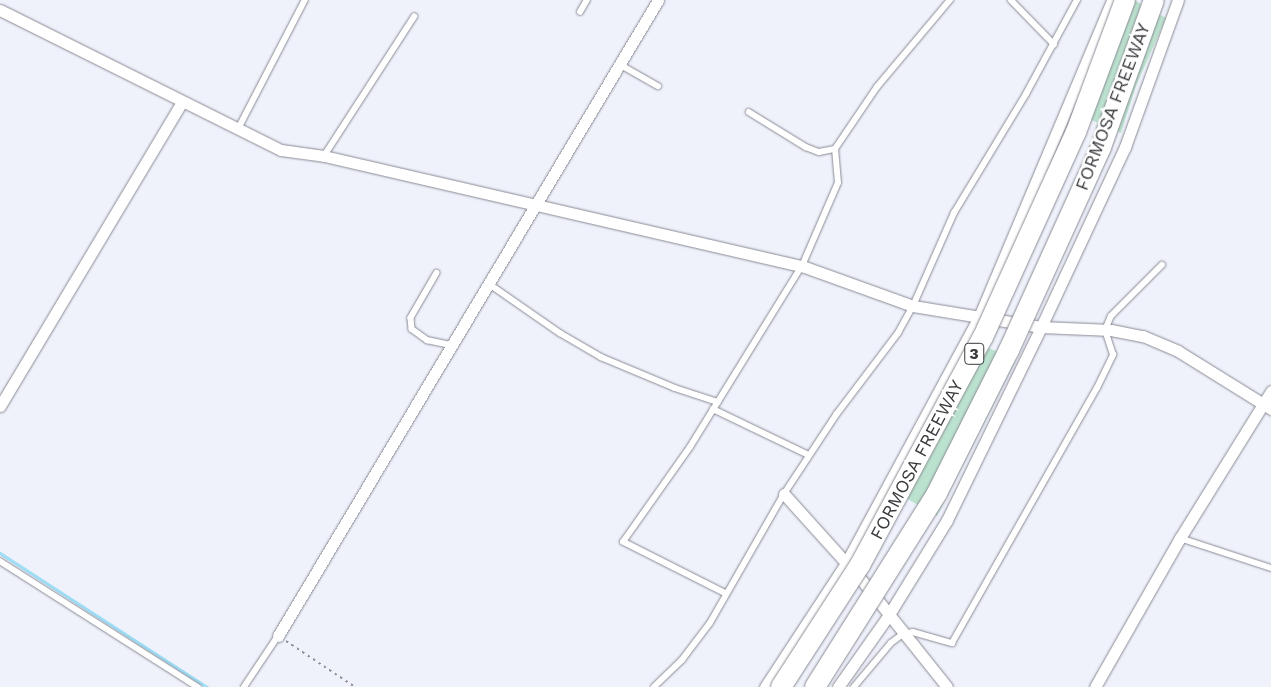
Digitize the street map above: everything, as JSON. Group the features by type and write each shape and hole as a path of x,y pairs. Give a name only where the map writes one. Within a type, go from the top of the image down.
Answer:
{"highway":[{"name":"FORMOSA FREEWAY","path":"781,687 860,565 983,337 1076,132 1125,0"},
{"name":"FORMOSA FREEWAY","path":"815,687 937,493 1009,350 1163,3"}],"street":[{"path":"278,636 658,0"},
{"path":"765,687 846,563 980,317 1112,0"},
{"path":"838,687 888,616 947,520 1041,327 1125,146 1163,3"},
{"path":"0,10 281,150 324,156 802,266 913,306 1041,327 1105,330 1143,336 1178,351 1267,407"},
{"path":"0,406 182,102"},
{"path":"1095,687 1180,538 1267,407 1271,391"},
{"path":"784,494 846,563 947,687"}],"lane":[{"path":"238,129 305,0"},
{"path":"580,12 587,0"},
{"path":"726,594 623,542 714,409 802,266 838,184 835,149 877,87 950,0"},
{"path":"1010,0 1054,44"},
{"path":"654,687 682,660 726,594 809,455 913,306 954,213 1054,44 1077,0"},
{"path":"324,156 414,17"},
{"path":"620,64 658,86"},
{"path":"750,112 806,147 820,152 835,149"},
{"path":"854,687 891,643 903,634 913,632 952,643 1098,388 1112,355 1105,330 1111,316 1162,265"},
{"path":"437,273 411,318 412,329 426,340 451,345"},
{"path":"488,283 560,333 602,357 675,388 718,402"},
{"path":"714,409 809,455"},
{"path":"1180,538 1271,568"},
{"path":"0,561 198,687"},
{"path":"244,687 278,636"}],"path":[{"path":"278,636 355,687"}],"green space":[{"path":"1134,0 1166,18 1136,86 1121,133 1073,112"},
{"path":"973,341 1016,360 937,516 892,490"}],"waterway":[{"path":"0,553 207,687"}]}
